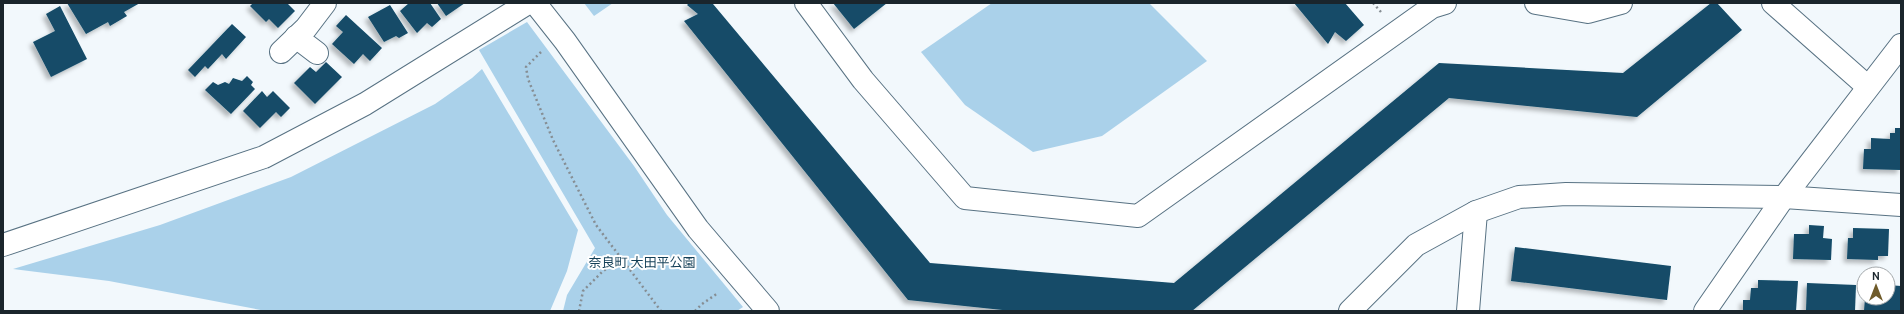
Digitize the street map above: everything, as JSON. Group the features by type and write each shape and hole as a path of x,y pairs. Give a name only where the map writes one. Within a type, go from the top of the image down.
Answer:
{"street":[{"path":"281,52 306,28 325,3"},
{"path":"3,245 264,157 365,104 528,3"},
{"path":"535,3 565,41 698,229 768,311"},
{"path":"806,3 863,80 965,198 1138,216 1432,8 1445,3"},
{"path":"1536,3 1588,12 1621,3"},
{"path":"1773,3 1868,87"},
{"path":"296,37 317,53"},
{"path":"1705,311 1784,198 1901,46"},
{"path":"1350,311 1416,245 1476,212 1519,197 1566,194 1784,198 1901,205"},
{"path":"1468,311 1476,212"}],"path":[{"path":"565,41 538,54 526,67 528,79 553,140 596,225 661,311"},
{"path":"579,311 583,291 602,272 620,258"}],"green space":[{"path":"584,3 613,3 594,16"},
{"path":"992,3 1149,3 1207,61 1102,136 1033,152 965,105 921,52"},
{"name":"奈良町 大田平公園","path":"527,22 634,166 667,215 743,307 737,311 563,311 567,295 595,248 479,50"},
{"path":"482,69 578,230 567,271 550,311 266,311 109,281 13,269 160,225 291,177 435,104 472,78"}],"building":[{"path":"67,3 140,3 124,12 127,16 110,26 108,22 86,34"},
{"path":"253,3 287,3 295,11 278,28 269,19 266,22 250,6"},
{"path":"409,3 430,3 441,19 432,27 427,23 417,33 400,11"},
{"path":"437,3 465,3 446,16"},
{"path":"689,3 713,4 930,263 1174,283 1439,63 1623,73 1711,3 1717,3 1742,30 1637,117 1449,98 1192,311 1012,311 908,300 684,21 698,14 687,5"},
{"path":"833,3 887,3 854,29"},
{"path":"1294,3 1345,3 1364,25 1346,41 1335,32 1328,44"},
{"path":"390,5 408,33 399,38 396,36 384,42 368,17"},
{"path":"60,6 87,59 51,77 33,42 55,31 46,14"},
{"path":"346,15 382,48 370,61 363,54 354,64 332,44 343,32 336,26"},
{"path":"232,24 246,37 226,59 222,54 208,69 205,66 195,77 188,70"},
{"path":"326,62 342,77 315,104 294,83 310,67 316,72"},
{"path":"247,76 253,82 251,85 255,89 231,114 205,90 213,82 218,85 225,82 229,84 233,78 242,81"},
{"path":"262,91 267,97 273,91 290,108 281,117 276,112 260,128 243,111"},
{"path":"1895,128 1901,128 1901,170 1863,169 1864,149 1871,149 1871,138 1890,139 1890,133 1895,133"},
{"path":"1809,225 1824,226 1823,238 1832,239 1831,260 1793,259 1794,234 1809,234"},
{"path":"1853,228 1889,229 1888,256 1878,256 1878,260 1847,259 1848,238 1853,238"},
{"path":"1515,247 1671,266 1667,300 1511,281"},
{"path":"1758,280 1798,281 1796,311 1743,311 1743,300 1750,300 1751,288 1758,288"},
{"path":"1807,283 1856,285 1855,311 1806,311"},
{"path":"1896,286 1901,286 1901,311 1864,311 1864,306 1896,306"}]}
